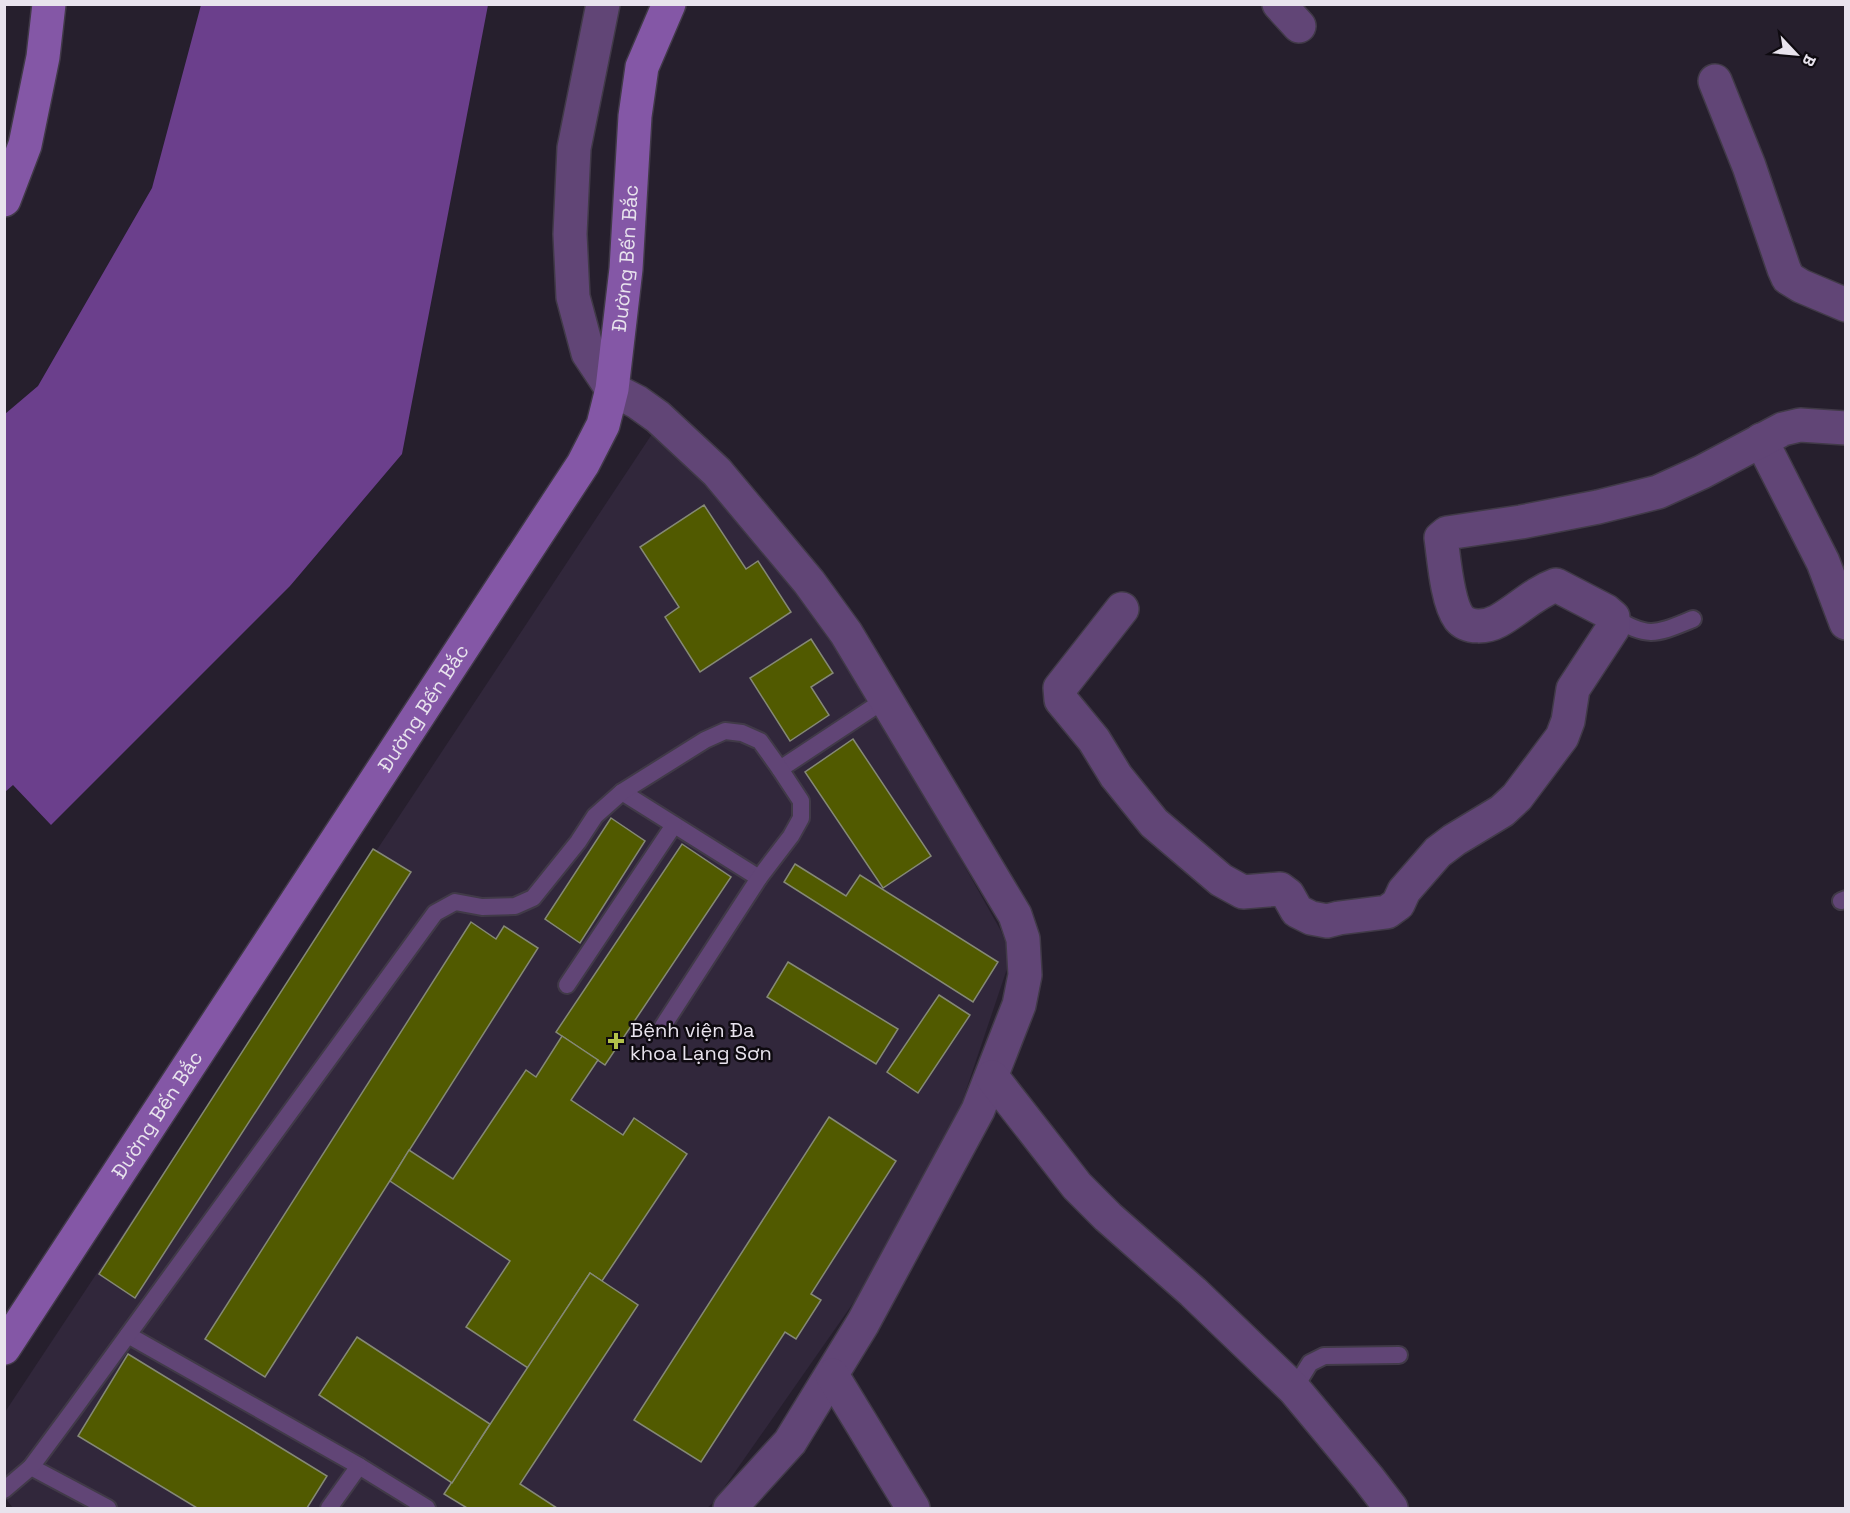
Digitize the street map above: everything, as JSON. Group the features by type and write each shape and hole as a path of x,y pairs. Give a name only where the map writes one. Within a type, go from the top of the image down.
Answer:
{"main road":[{"path":"4,200 25,145 43,57 49,4"},
{"name":"Đường Bến Bắc","path":"4,1348 583,464 603,425 612,389 626,269 635,116 642,67 669,4"}],"street":[{"path":"603,4 574,148 570,234 573,297 588,353 612,389 637,402 658,417 717,472 809,582 846,633 886,699 1015,915 1023,939 1025,975 1019,1005 978,1110 863,1323 790,1442 730,1509"},
{"path":"1715,81 1749,166 1788,278 1845,305"},
{"path":"1122,609 1060,688 1061,700 1094,740 1116,776 1154,823 1221,880 1243,891 1280,889 1298,911 1311,918 1327,921 1387,912 1398,903 1410,884 1438,852 1502,811 1517,797 1562,737 1568,721 1572,688 1613,628 1613,618 1606,610 1556,585 1545,589 1496,622 1480,626 1467,624 1460,619 1452,602 1441,538 1447,533 1599,507 1658,492 1702,472 1783,429 1800,425 1845,428"},
{"path":"1761,440 1823,562 1845,623"},
{"path":"992,1077 1077,1186 1108,1217 1193,1292 1294,1389 1391,1509"},
{"path":"831,1375 914,1509"}],"lane":[{"path":"1613,618 1630,628 1650,634 1693,619"},
{"path":"780,769 886,699"},
{"path":"4,1490 31,1467 435,913 455,902 482,907 515,906 532,898 578,842 595,816 622,792 705,740 725,731 742,733 760,741 780,769 801,801 801,818 759,878 663,1026"},
{"path":"622,792 759,878"},
{"path":"567,985 674,825"},
{"path":"128,1335 359,1466 427,1509"},
{"path":"1294,1389 1310,1363 1324,1356 1399,1354"},
{"path":"329,1509 359,1466"},
{"path":"31,1467 108,1509"}],"shaded area":[{"path":"201,5 488,5 402,454 290,586 51,825 13,785 5,792 5,414 38,386 152,188"},
{"name":"Bệnh viện Đa khoa Lạng Sơn","path":"652,434 742,517 834,646 896,744 1001,931 1011,957 954,1126 863,1289 714,1502 707,1508 13,1508 5,1498 5,1412"}],"building":[{"path":"704,505 746,569 758,561 791,612 700,672 665,617 679,607 640,547"},
{"path":"811,639 833,673 811,687 829,715 790,741 750,678"},
{"path":"853,739 931,856 883,888 805,772"},
{"path":"611,818 645,841 580,943 545,919"},
{"path":"682,844 731,877 605,1065 556,1032"},
{"path":"373,849 411,872 135,1298 99,1274"},
{"path":"795,864 846,896 860,875 998,962 973,1002 784,882"},
{"path":"471,922 496,939 504,926 538,948 265,1377 205,1339"},
{"path":"788,962 898,1029 876,1064 767,997"},
{"path":"939,995 970,1015 918,1093 887,1072"},
{"path":"562,1036 598,1060 571,1100 623,1135 634,1118 687,1154 602,1281 590,1273 528,1368 466,1327 510,1261 390,1181 409,1150 453,1179 526,1070 536,1077"},
{"path":"829,1117 896,1161 811,1294 821,1300 796,1339 785,1332 701,1462 634,1420"},
{"path":"590,1273 638,1305 520,1484 557,1508 467,1508 444,1494"},
{"path":"357,1337 490,1424 452,1483 319,1395"},
{"path":"128,1354 327,1476 307,1508 197,1508 78,1436"}],"place":[{"name":"Bệnh viện Đa khoa Lạng Sơn","path":"616,1041"}]}
